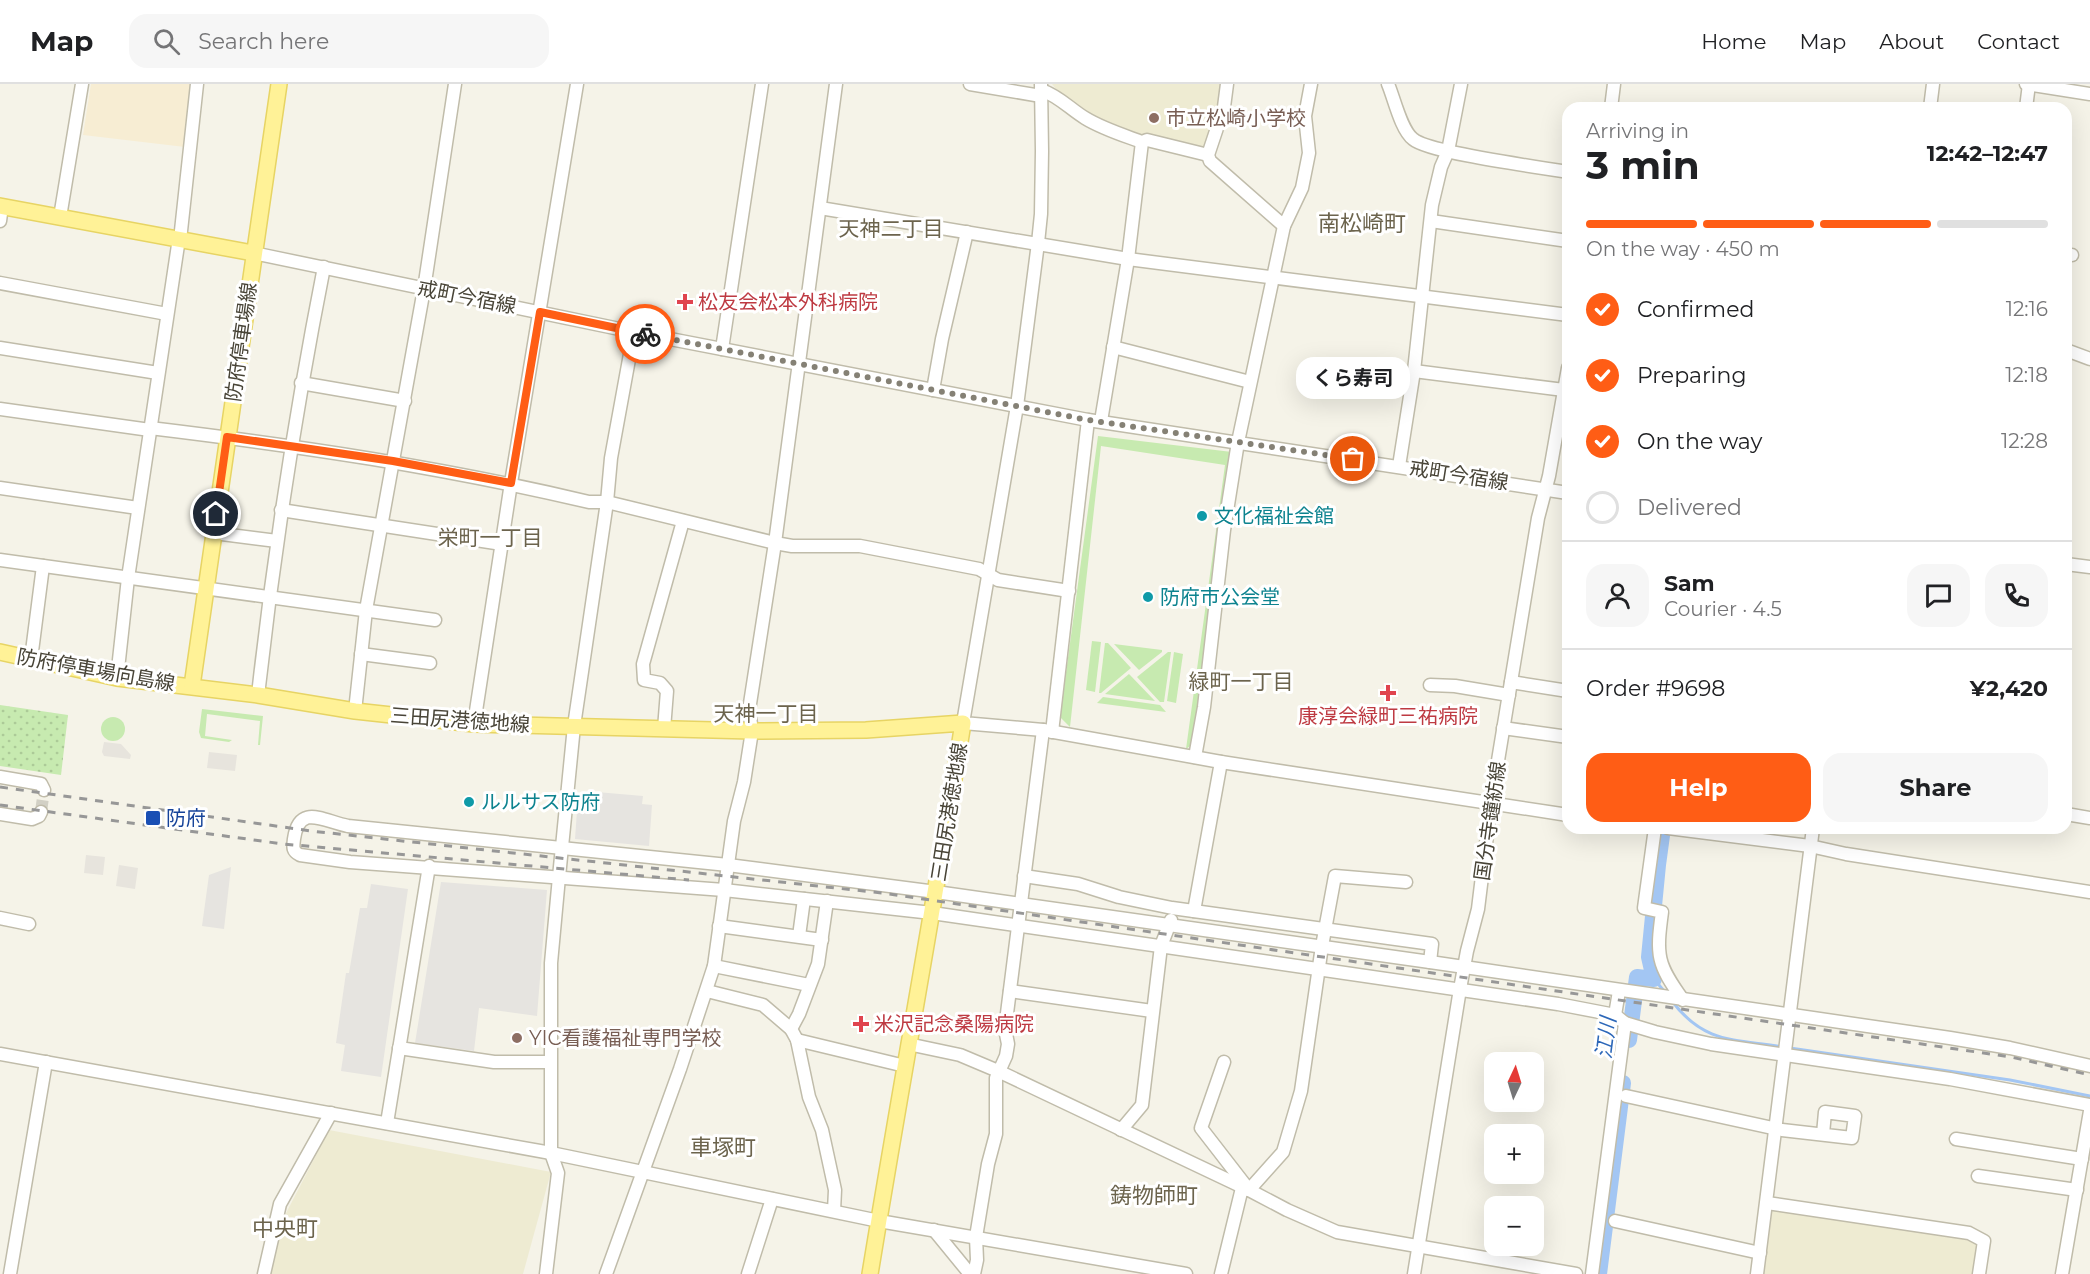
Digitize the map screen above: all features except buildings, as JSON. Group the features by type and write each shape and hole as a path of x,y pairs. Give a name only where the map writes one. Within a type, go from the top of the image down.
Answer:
{"main road":[{"path":"1,211 60,217 179,243 253,253 279,84"},
{"name":"防府停車場線","path":"192,686 253,253"},
{"name":"防府停車場向島線","path":"0,652 117,678 192,686"},
{"name":"三田尻港徳地線","path":"192,686 355,711 474,724 752,731 866,730 963,723 870,1274"}],"street":[{"path":"60,217 82,84"},
{"path":"117,678 128,578 179,243 197,84"},
{"path":"274,84 279,84"},
{"path":"355,711 366,610 424,289 455,84"},
{"path":"474,724 511,483 578,84"},
{"path":"722,349 762,84"},
{"path":"606,1274 714,966 734,821 744,782 752,731 749,710 775,543 836,84"},
{"path":"970,84 1041,90 1061,99 1093,123 1142,142 1147,140 1208,155"},
{"path":"1227,84 1224,107 1208,155 1210,161 1284,226"},
{"path":"1195,757 1204,707 1224,530 1238,442 1284,226 1300,196 1309,153 1305,116 1311,84"},
{"path":"1388,84 1405,129 1411,138 1420,144 1562,171"},
{"path":"1399,466 1414,371 1432,205 1441,167 1448,151 1461,84"},
{"path":"1612,102 1614,84"},
{"path":"1931,102 1933,84"},
{"path":"2026,102 2028,84 2090,94"},
{"path":"1041,90 1041,204 1038,243 1017,406 963,723 1048,731 1221,762 1562,814"},
{"path":"974,1274 977,1260 976,1237 988,1164 996,1134 996,1078 1006,1056 1008,1044 1005,1029 1024,876 1094,421 1113,346 1128,259 1142,142"},
{"path":"820,208 1128,259 1562,314"},
{"path":"1431,221 1562,240"},
{"path":"933,390 942,339 967,232"},
{"name":"戒町今宿線","path":"253,253 634,332 1094,421 1562,492"},
{"path":"258,695 269,596 291,445 324,267"},
{"path":"0,283 167,314"},
{"path":"546,1274 558,1173 551,1153 550,963 574,726 607,502 611,458 634,332"},
{"path":"1113,346 1250,382"},
{"path":"0,348 158,373"},
{"path":"2072,352 2090,359"},
{"path":"1414,371 1562,390"},
{"path":"301,383 405,401"},
{"name":"国分寺鐘紡線","path":"1414,1274 1460,989 1478,909 1503,728 1544,489 1549,476 1562,401"},
{"path":"0,409 291,445 393,461 511,483 589,502 607,502 775,543 792,546 860,546 979,569 998,580 1069,591"},
{"path":"0,488 138,508"},
{"path":"281,510 502,544"},
{"path":"664,729 667,691 660,683 644,680 643,664 682,520"},
{"path":"213,533 277,541"},
{"path":"0,560 435,620"},
{"path":"2072,565 2090,567"},
{"path":"31,659 43,566"},
{"path":"361,654 430,663"},
{"path":"1430,685 1562,691"},
{"path":"1503,728 1562,736"},
{"path":"1194,910 1221,762"},
{"path":"0,777 41,784 44,790"},
{"path":"0,814 36,819 41,812"},
{"path":"2072,815 2090,818"},
{"path":"2090,1066 2010,1048 1322,946 729,865 348,826 310,817 303,818 296,826 293,848 295,853 300,855 350,862 429,866 724,890 932,913 1017,925 1460,989 1620,1019 1655,1032 1711,1044 1960,1080 2090,1105"},
{"path":"1654,834 1644,908 1662,912 1658,946 1660,961 1666,977 1683,1000"},
{"path":"1715,834 1810,846 1846,854 2090,892"},
{"path":"1757,1274 1812,834"},
{"path":"387,1123 429,866"},
{"path":"1024,876 1078,884 1119,897 1172,908 1432,944 1430,962"},
{"path":"1221,1274 1246,1189 1283,1152 1301,1091 1322,946 1335,876 1406,882"},
{"path":"800,936 804,899"},
{"path":"827,901 818,964 794,1034 809,1097 822,1130 835,1190 834,1211"},
{"path":"1121,1130 1142,1105 1161,946 1170,925 1172,908"},
{"path":"0,918 29,924"},
{"path":"719,926 822,940"},
{"path":"714,966 809,985"},
{"path":"707,991 763,1005 794,1034 905,1066"},
{"path":"1010,991 1152,1011"},
{"path":"1592,1274 1620,1019 1619,991"},
{"path":"908,1044 960,1055 998,1071 1337,1232 1576,1274"},
{"path":"399,1048 494,1062 550,1062"},
{"path":"0,1054 551,1153 879,1221 1186,1274"},
{"path":"10,1274 46,1062"},
{"path":"1224,1062 1201,1128 1230,1163 1246,1189"},
{"path":"1626,1096 1774,1127 1823,1134"},
{"path":"2062,1274 2090,1111"},
{"path":"264,1274 280,1204 331,1113"},
{"path":"1956,1139 2082,1159"},
{"path":"1978,1176 2077,1191"},
{"path":"748,1274 772,1199"},
{"path":"1767,1203 1969,1233 1984,1241 1979,1274"},
{"path":"1615,1221 1760,1253"},
{"path":"934,1230 970,1274"}],"shaded area":[{"path":"91,84 192,84 185,147 83,135"},
{"name":"市立松崎小学校","path":"1052,84 1223,84 1219,111 1205,149 1142,136 1101,123 1061,95"},
{"path":"104,742 121,744 131,755 130,759 104,756 102,752"},
{"path":"209,752 237,755 235,771 207,768"},
{"path":"585,791 643,796 642,804 652,805 649,846 575,839 578,797 585,797"},
{"path":"86,855 105,857 103,875 84,873"},
{"path":"119,865 138,868 135,889 116,886"},
{"path":"231,867 224,929 202,926 209,875"},
{"path":"441,882 547,890 537,1016 479,1008 474,1051 415,1043"},
{"path":"371,884 408,889 381,1077 341,1071 345,1045 336,1043 346,973 349,973 360,908 367,908"},
{"path":"329,1130 551,1172 523,1274 267,1274 283,1219"},
{"path":"1767,1203 1984,1241 1979,1274 1757,1274"}],"green space":[{"path":"1098,436 1232,452 1219,529 1193,744 1186,749 1225,465 1101,446 1070,727 1060,717"},
{"path":"1092,641 1101,642 1095,692 1086,690"},
{"path":"1105,643 1108,643 1131,668 1099,693"},
{"path":"1114,644 1162,650 1162,652 1139,670"},
{"path":"1171,652 1164,702 1160,702 1137,677"},
{"path":"1174,652 1183,654 1176,703 1167,701"},
{"path":"1129,674 1155,701 1105,694"},
{"path":"1103,697 1160,705 1166,712 1097,703"},
{"path":"0,705 68,715 61,775 0,766"},
{"path":"202,709 263,716 260,745 258,745 260,721 207,714 205,736 232,740 229,742 201,738 199,732"},
{"path":"113,717 121,721 125,729 121,737 113,741 105,737 101,729 105,721"}],"waterway":[{"name":"江川","path":"1629,1040 1637,977 1654,979 1649,957 1662,834"},
{"path":"1654,979 1664,991"},
{"path":"1672,1001 1684,1015 1709,1032 1735,1040 1783,1047"},
{"path":"1790,1048 2010,1080 2090,1096"},
{"name":"江川","path":"1599,1274 1623,1083"}],"tunnel":[{"path":"41,812 44,790"}],"railway":[{"path":"0,787 311,831 882,893 2011,1057 2090,1075"},
{"path":"0,805 283,844 689,880"}],"way so far":[{"path":"645,334 1088,420 1353,459"}],"place":[{"name":"市立松崎小学校","path":"1154,118"},
{"name":"松友会松本外科病院","path":"685,302"},
{"name":"くら寿司","path":"1353,459"},
{"name":"文化福祉会館","path":"1202,516"},
{"name":"防府市公会堂","path":"1148,597"},
{"name":"康淳会緑町三祐病院","path":"1388,693"},
{"name":"ルルサス防府","path":"469,802"},
{"name":"防府","path":"153,818"},
{"name":"米沢記念桑陽病院","path":"861,1024"},
{"name":"YIC看護福祉専門学校","path":"517,1038"}],"district":[{"name":"南松崎町","path":"1362,223"},
{"name":"天神二丁目","path":"891,229"},
{"name":"栄町一丁目","path":"490,538"},
{"name":"緑町一丁目","path":"1241,682"},
{"name":"天神一丁目","path":"766,714"},
{"name":"車塚町","path":"723,1147"},
{"name":"鋳物師町","path":"1154,1195"},
{"name":"中央町","path":"285,1228"}],"route":[{"path":"216,514 227,437 393,461 511,483 540,312 645,334"}]}
